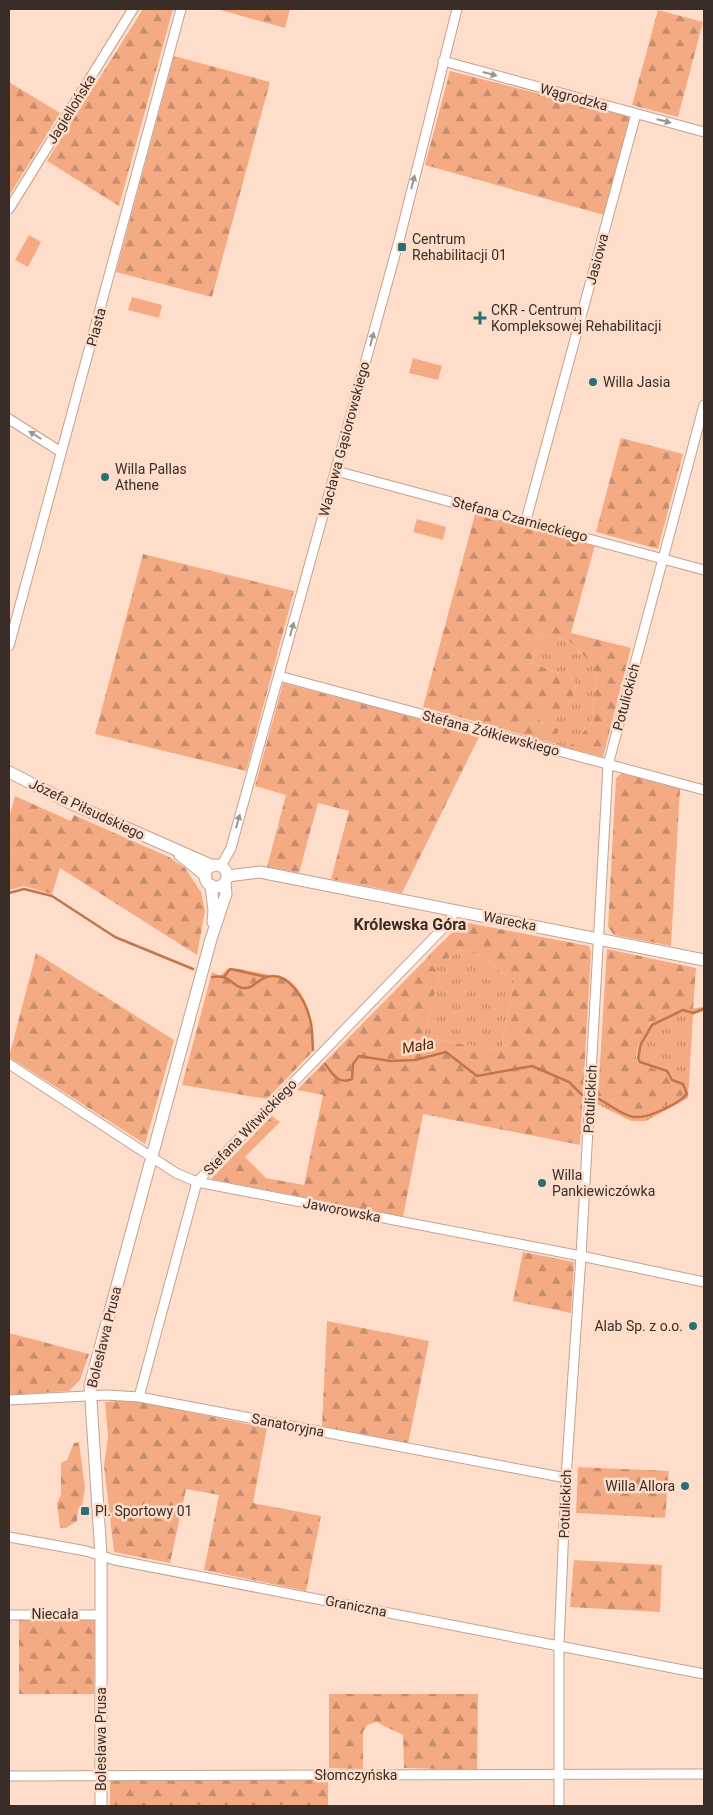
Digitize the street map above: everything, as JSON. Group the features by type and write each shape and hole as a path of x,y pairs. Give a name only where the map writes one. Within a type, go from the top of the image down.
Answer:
{"street":[{"name":"Jagiellońska","path":"9,209 133,9"},
{"name":"Piasta","path":"9,646 181,9"},
{"name":"Wacława Gąsiorowskiego","path":"222,873 231,848 399,240 457,9"},
{"name":"Wągrodzka","path":"444,61 704,132"},
{"name":"Jasiowa","path":"526,520 636,114"},
{"name":"Potulickich","path":"559,1806 559,1645 566,1478 600,939 608,765 704,405"},
{"path":"9,419 61,452"},
{"name":"Stefana Czarnieckiego","path":"336,470 526,520 704,570"},
{"name":"Stefana Żółkiewskiego","path":"279,676 704,790"},
{"name":"Józefa Piłsudskiego","path":"9,772 70,803 166,845 222,873"},
{"name":"Józefa Piłsudskiego","path":"166,845 208,881"},
{"path":"208,881 208,869 222,873"},
{"name":"Warecka","path":"208,881 219,887 222,873 260,872 704,960"},
{"name":"Bolesława Prusa","path":"101,1806 101,1556 89,1396 92,1376 211,939 226,894 222,873"},
{"name":"Bolesława Prusa","path":"208,881 214,910 211,939"},
{"name":"Stefana Witwickiego","path":"140,1397 197,1182 449,922 455,911"},
{"name":"Jaworowska","path":"9,1064 176,1173 197,1182 581,1256 704,1282"},
{"name":"Sanatoryjna","path":"9,1400 89,1396 140,1397 566,1478"},
{"name":"Graniczna","path":"9,1537 115,1560 704,1674"},
{"name":"Niecała","path":"9,1615 101,1615"},
{"name":"Słomczyńska","path":"9,1776 704,1774"}],"green space":[{"path":"143,9 173,9 119,206 47,161"},
{"path":"217,9 290,9 285,28"},
{"path":"658,10 703,22 678,117 632,105"},
{"path":"174,56 270,82 212,297 116,272"},
{"path":"450,71 630,117 604,215 425,165"},
{"path":"9,82 60,113 9,196"},
{"path":"29,235 41,242 28,267 15,260"},
{"path":"132,297 162,305 159,318 128,310"},
{"path":"413,358 442,366 438,380 409,373"},
{"path":"621,438 683,454 658,549 596,532"},
{"path":"475,514 595,545 571,633 631,648 603,757 568,748 591,724 596,686 595,667 569,641 539,633 531,663 571,677 576,689 568,706 554,715 542,714 539,719 541,722 558,729 556,744 423,707"},
{"path":"417,519 446,527 443,540 413,532"},
{"path":"143,554 294,591 246,771 95,734"},
{"path":"539,633 569,641 595,667 596,686 591,724 568,748 556,744 557,729 541,722 539,719 542,714 568,706 576,688 571,677 531,663"},
{"path":"283,683 480,735 402,893 331,879 349,811 318,803 299,873 267,867 286,795 255,786"},
{"path":"622,773 680,789 671,946 614,935 608,927 616,778"},
{"path":"15,796 71,821 74,815 169,857 185,868 201,892 205,911 197,955 60,868 52,894 24,886 9,890 9,818"},
{"path":"463,922 589,946 591,952 580,1145 423,1114 403,1217 211,1179 272,1116 280,1122 245,1157 266,1178 304,1185 323,1095 297,1090 425,960 440,973 423,1037 501,1051 514,981 479,955 461,950 443,961 432,952"},
{"path":"607,949 696,968 693,1010 681,1008 650,1023 638,1046 636,1057 639,1064 667,1073 671,1081 683,1087 684,1091 680,1097 644,1116 633,1115 607,1098 598,1096"},
{"path":"461,950 479,955 514,981 501,1051 423,1037 440,973 425,960 432,952 443,960"},
{"path":"36,953 174,1040 145,1144 9,1057"},
{"path":"234,968 286,978 294,985 305,1001 311,1020 314,1050 267,1099 182,1085 212,972 220,976 227,969"},
{"path":"704,1006 704,1010 693,1015 688,1098 646,1121 631,1121 597,1104 598,1096 607,1098 633,1115 671,1081 667,1073 639,1064 637,1054 641,1037 650,1024 665,1015 681,1008 694,1009"},
{"path":"523,1252 574,1262 571,1313 513,1301"},
{"path":"327,1321 429,1341 408,1444 322,1426"},
{"path":"9,1333 89,1354 80,1380 69,1391 9,1395"},
{"path":"131,1400 267,1428 253,1503 321,1516 306,1591 204,1570 219,1495 186,1489 170,1563 114,1552 104,1466 108,1437 105,1402"},
{"path":"79,1442 85,1488 82,1507 78,1509 77,1521 66,1528 60,1528 57,1503 61,1495 61,1463 67,1460 74,1443"},
{"path":"578,1467 669,1471 665,1518 576,1513"},
{"path":"574,1560 662,1565 660,1612 570,1607"},
{"path":"95,1619 94,1694 19,1694 19,1620"},
{"path":"329,1694 478,1694 477,1770 404,1768 403,1735 376,1722 367,1725 363,1732 363,1769 329,1768"},
{"path":"110,1780 328,1780 328,1806 110,1806"}],"waterway":[{"name":"Mała","path":"9,893 24,889 52,896 115,937 193,969"},
{"name":"Mała","path":"224,977 230,969 267,977"},
{"name":"Mała","path":"212,977 223,977 238,987 243,988 250,987 267,977 275,976 289,983 300,996 308,1012 312,1027 313,1050"},
{"name":"Mała","path":"599,1099 623,1113 637,1117 653,1114 682,1099 687,1094 683,1084 672,1080 667,1071 640,1062 638,1058 641,1044 652,1025 683,1010 693,1013 704,1009"},
{"name":"Mała","path":"325,1064 336,1078 343,1081 352,1079 353,1064 359,1056 390,1061 415,1060 446,1052 477,1076 532,1066 569,1082 582,1095"}],"place":[{"name":"Centrum Rehabilitacji 01","path":"402,247"},
{"name":"CKR - Centrum Kompleksowej Rehabilitacji","path":"480,318"},
{"name":"Willa Jasia","path":"593,382"},
{"name":"Willa Pallas Athene","path":"105,477"},
{"name":"Willa Pankiewiczówka","path":"542,1183"},
{"name":"Alab Sp. z o.o.","path":"693,1326"},
{"name":"Willa Allora","path":"685,1486"},
{"name":"Pl. Sportowy 01","path":"85,1511"}],"district":[{"name":"Królewska Góra","path":"410,924"}]}
